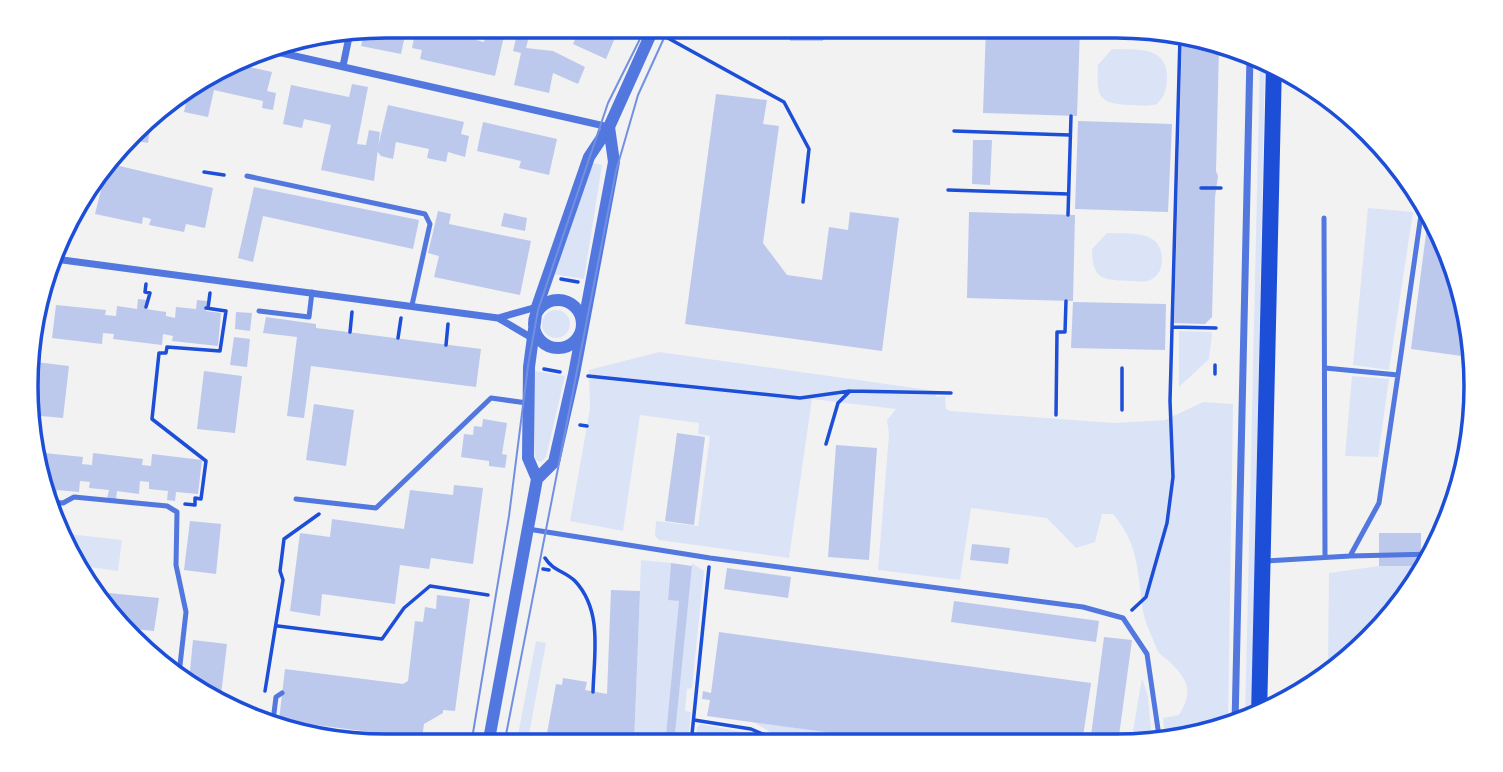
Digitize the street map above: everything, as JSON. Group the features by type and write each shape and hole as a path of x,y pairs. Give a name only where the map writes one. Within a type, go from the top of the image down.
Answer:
{"main road":[{"path":"1259,703 1274,75"}],"street":[{"path":"490,734 537,480 528,458 529,403 537,341 534,321 589,157 609,127 648,38"},
{"path":"343,66 348,40"},
{"path":"285,54 609,127"},
{"path":"1235,713 1250,65"},
{"path":"537,480 554,462 582,329 614,162 609,127"},
{"path":"62,260 498,318 537,341 564,348 577,340 582,329 581,316 572,304 557,300 498,318"}],"lane":[{"path":"247,176 425,214 430,224 412,306"},
{"path":"1350,556 1379,503 1421,217"},
{"path":"1324,218 1325,557"},
{"path":"259,310 309,317 312,292"},
{"path":"1325,368 1398,375"},
{"path":"296,499 376,508 491,398 529,403"},
{"path":"59,503 74,497 167,506 177,512 176,565 186,612 180,666"},
{"path":"528,529 709,558 1083,607 1123,618 1147,654 1158,731"},
{"path":"1263,561 1421,554"},
{"path":"274,715 276,697 282,693"}],"path":[{"path":"668,38 784,102 809,149 803,202"},
{"path":"1123,618 1146,597 1167,523 1173,477 1170,401 1180,44"},
{"path":"1068,215 1071,116"},
{"path":"954,131 1070,135"},
{"path":"204,172 224,175"},
{"path":"1201,188 1221,188"},
{"path":"948,190 1068,194"},
{"path":"552,278 583,283"},
{"path":"146,284 145,292 150,293 146,307"},
{"path":"177,522 180,504 195,505 195,498 201,499 206,461 152,419 159,353 166,353 167,347 220,351 226,311 207,308 210,293"},
{"path":"1056,415 1057,332 1065,332 1066,301"},
{"path":"350,332 352,314"},
{"path":"398,338 400,320"},
{"path":"446,345 448,326"},
{"path":"1172,327 1216,328"},
{"path":"1215,365 1215,374"},
{"path":"536,368 566,373"},
{"path":"1122,368 1122,410"},
{"path":"585,376 800,398 850,391 951,393"},
{"path":"826,444 838,403 850,391"},
{"path":"580,425 587,426"},
{"path":"264,694 284,580 280,571 284,539 333,503"},
{"path":"545,558 550,566 575,581 596,618 593,692"},
{"path":"692,734 709,558"},
{"path":"278,626 382,639 404,608 429,586 488,595"},
{"path":"694,720 751,729 763,734"}],"shaded area":[{"path":"1112,49 1141,50 1157,55 1162,60 1166,68 1167,83 1166,90 1157,104 1118,104 1104,100 1099,90 1098,65"},
{"path":"1260,69 1265,71 1253,649 1251,706 1245,709"},
{"path":"592,163 602,165 584,279 553,274"},
{"path":"1368,208 1413,212 1389,370 1353,365"},
{"path":"1107,233 1143,235 1157,243 1162,260 1157,275 1142,282 1106,279 1101,276 1094,267 1092,249"},
{"path":"556,310 566,314 570,324 566,334 556,338 546,334 542,324 546,314"},
{"path":"1179,331 1211,332 1212,335 1209,359 1179,387"},
{"path":"659,352 936,391 936,397 945,396 946,409 950,411 1115,423 1165,420 1203,402 1233,404 1228,715 1164,731 1163,718 1179,715 1186,700 1187,687 1181,675 1157,650 1144,616 1133,548 1113,514 1102,514 1095,542 1076,548 1047,518 971,508 960,580 878,570 889,434 887,420 896,409 812,399 789,558 659,540 655,536 656,521 698,526 710,436 698,434 699,423 640,415 623,531 570,521 590,409 589,370"},
{"path":"535,371 565,376 546,457 541,462 536,460 535,456"},
{"path":"1352,376 1389,379 1378,457 1345,456"},
{"path":"72,534 122,540 118,571 89,567"},
{"path":"641,560 671,563 668,599 679,601 666,734 634,734"},
{"path":"692,563 704,571 692,688 687,689 685,711 691,712 689,734 675,734"},
{"path":"1379,566 1414,566 1393,598 1363,632 1330,661 1328,661 1329,573"},
{"path":"536,641 546,643 529,734 518,734"},
{"path":"1142,678 1148,696 1151,732 1133,733"},
{"path":"753,722 840,734 774,734"},
{"path":"700,724 754,734 696,734"}],"building":[{"path":"404,38 401,54 361,46 363,39"},
{"path":"414,38 476,38 484,42 485,38 504,38 495,76 420,59 422,50 412,48"},
{"path":"516,38 528,38 526,48 553,51 585,67 578,84 553,73 549,93 514,85 521,53 513,51"},
{"path":"576,38 615,38 606,59 573,44"},
{"path":"790,38 823,38 823,41 790,41"},
{"path":"986,38 1080,38 1077,116 983,113"},
{"path":"1182,44 1219,54 1218,176 1215,197 1212,317 1205,324 1174,323"},
{"path":"249,67 272,72 267,91 276,93 273,110 262,108 263,101 214,90 208,117 184,112 186,102 232,74"},
{"path":"352,84 368,87 357,144 366,145 369,130 380,132 374,181 321,170 331,125 304,119 302,128 283,124 291,85 349,97"},
{"path":"716,94 767,100 763,124 779,126 763,243 787,275 822,280 829,227 848,230 850,212 899,218 882,351 685,324"},
{"path":"388,105 464,122 461,134 469,136 465,157 448,152 446,162 427,158 429,149 396,142 393,159 381,156 377,151"},
{"path":"1078,121 1172,124 1168,212 1075,209"},
{"path":"483,122 557,139 549,175 519,168 521,161 477,151"},
{"path":"149,132 148,143 139,141"},
{"path":"973,140 992,140 990,185 972,184"},
{"path":"117,166 213,188 205,228 186,224 184,232 149,225 151,219 143,217 142,224 95,214 102,186"},
{"path":"254,187 419,220 413,249 263,216 253,262 238,258"},
{"path":"438,211 451,214 449,224 531,241 520,295 434,277 439,256 428,253"},
{"path":"969,212 1075,215 1073,301 967,298"},
{"path":"504,213 527,218 525,231 501,226"},
{"path":"1427,228 1453,296 1463,356 1411,349"},
{"path":"138,299 147,300 146,309 166,312 166,316 175,318 176,307 196,309 197,300 207,301 206,311 221,313 218,346 172,341 173,336 163,334 162,345 113,339 114,334 103,333 102,344 52,338 56,305 106,310 105,315 116,316 117,306 137,309"},
{"path":"1073,302 1166,304 1165,350 1071,348"},
{"path":"236,312 252,313 250,331 235,329"},
{"path":"266,317 316,324 316,328 481,349 476,387 311,366 304,418 287,416 297,337 263,333"},
{"path":"234,337 250,339 247,367 230,365"},
{"path":"39,362 69,366 63,418 40,416"},
{"path":"204,371 242,376 235,433 197,429"},
{"path":"314,404 354,410 346,466 306,460"},
{"path":"483,419 507,423 502,454 507,455 505,468 489,466 489,461 461,457 464,434 473,435 474,426 482,427"},
{"path":"677,433 705,437 694,525 665,521"},
{"path":"836,445 877,448 869,560 828,557"},
{"path":"45,453 83,457 82,464 92,465 93,453 143,459 142,465 151,466 152,454 202,460 198,494 176,492 175,501 167,500 168,491 149,489 149,482 140,481 139,494 117,491 116,500 107,499 109,490 89,488 90,482 80,481 79,492 57,490 56,496"},
{"path":"454,485 483,488 473,564 431,558 429,569 400,565 395,604 322,594 320,616 290,611 300,533 330,537 332,519 404,529 410,490 453,495"},
{"path":"190,521 221,524 216,574 184,570"},
{"path":"1379,533 1421,533 1421,555 1414,566 1379,566"},
{"path":"972,544 1010,548 1008,564 970,560"},
{"path":"671,563 692,566 675,734 666,734 679,601 668,600"},
{"path":"727,568 791,577 788,598 724,589"},
{"path":"611,590 640,591 634,734 547,734 556,684 562,685 563,678 587,682 585,690 607,694"},
{"path":"109,593 159,598 154,631 138,629 109,596"},
{"path":"437,595 470,599 455,711 443,710 443,713 424,724 423,734 384,734 299,723 279,717 285,669 403,684 408,681 415,621 423,622 425,607 436,609"},
{"path":"954,601 1099,621 1096,642 951,622"},
{"path":"719,632 1091,683 1083,734 840,734 707,716 710,700 702,699 703,691 711,693"},
{"path":"1104,637 1132,640 1119,734 1091,734"},
{"path":"193,640 227,644 221,692 190,673"}],"tram line":[{"path":"473,734 509,516 538,310 608,103 640,38"},
{"path":"506,734 616,171 638,95 664,38"}]}
